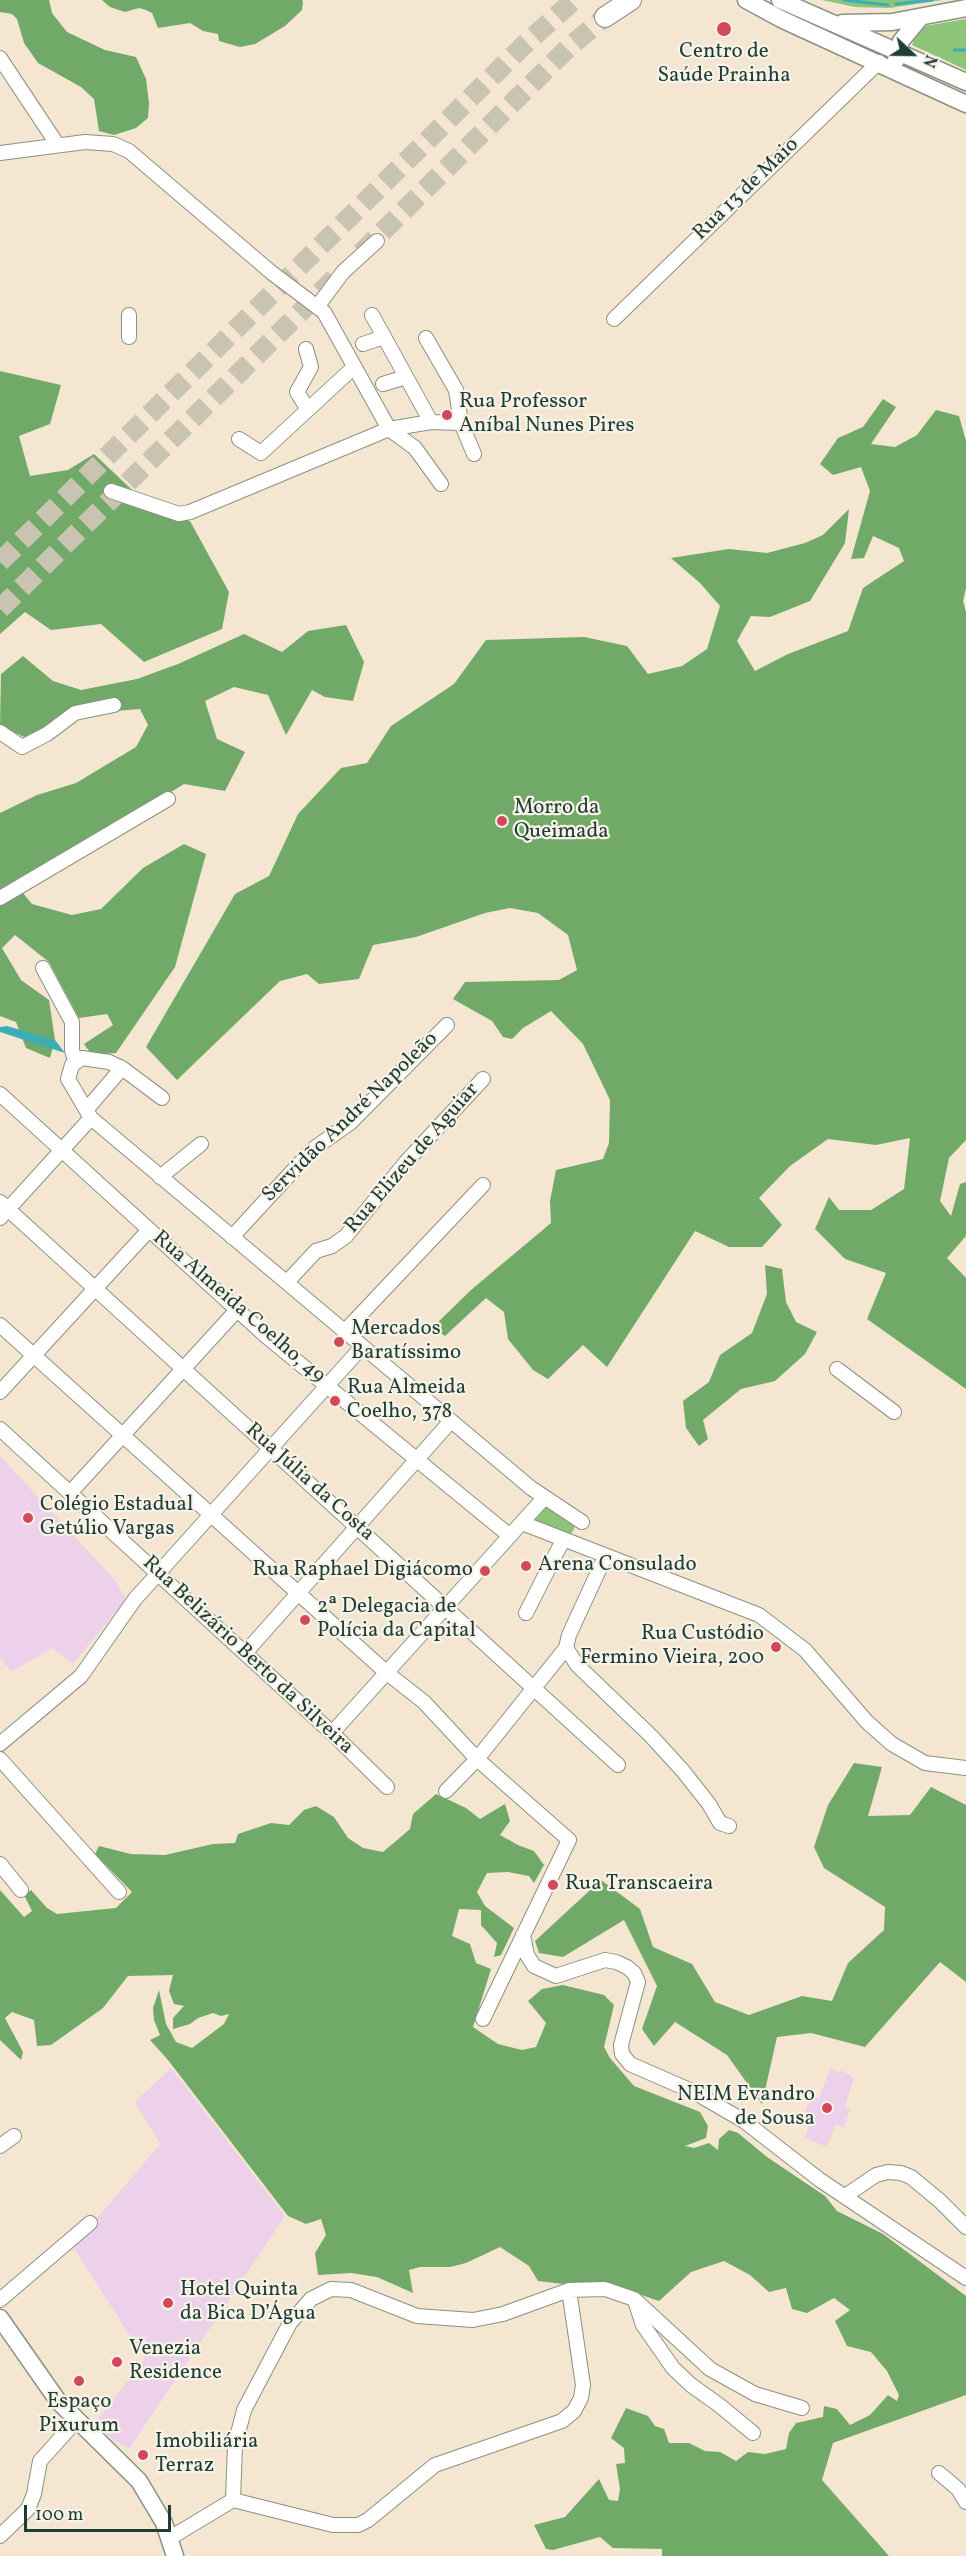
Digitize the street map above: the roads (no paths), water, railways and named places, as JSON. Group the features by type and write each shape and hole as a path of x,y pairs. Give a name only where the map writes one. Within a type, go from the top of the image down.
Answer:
{"highway":[{"path":"605,17 628,2"}],"main road":[{"path":"747,0 781,19 879,62 966,104"},
{"path":"780,0 966,82"},
{"path":"830,22 871,23 921,17 966,8"},
{"path":"896,70 897,51 907,32 921,17"},
{"path":"0,2318 49,2391 76,2421 139,2481 157,2510 170,2538 175,2556"}],"street":[{"path":"0,58 57,144"},
{"name":"Rua 13 de Maio","path":"614,319 879,62"},
{"path":"0,153 57,144 106,143 129,151 266,268 330,318 354,367 389,429 415,448 441,484"},
{"path":"317,307 343,272 377,241"},
{"path":"129,315 129,337"},
{"path":"372,315 431,422"},
{"path":"363,344 384,338"},
{"path":"426,338 456,390 461,423 474,454"},
{"path":"306,349 311,369 297,392 308,408"},
{"path":"239,439 261,453 354,367"},
{"path":"383,384 406,377"},
{"path":"111,491 179,513 190,512 389,429 431,422 461,423"},
{"path":"0,732 22,747 47,734 75,713 114,705"},
{"path":"0,898 168,799"},
{"path":"43,968 72,1022 72,1050 75,1061 68,1079 89,1114 160,1177 544,1498 582,1522"},
{"name":"Servidão André Napoleão","path":"232,1237 313,1149 350,1123 447,1026"},
{"path":"75,1061 92,1059 122,1068 162,1098"},
{"path":"3,1210 62,1150 122,1068"},
{"name":"Rua Elizeu de Aguiar","path":"287,1282 316,1251 332,1246 345,1236 406,1162 483,1079"},
{"name":"Rua Almeida Coelho, 49","path":"0,1094 237,1310 510,1536"},
{"path":"160,1177 201,1144"},
{"path":"344,1332 483,1185"},
{"name":"Rua Júlia da Costa","path":"3,1210 95,1288 618,1765"},
{"path":"0,1392 149,1230"},
{"path":"70,1493 237,1310"},
{"path":"0,1325 387,1673 424,1702 477,1759 569,1840 483,2019"},
{"path":"0,1744 81,1676 122,1616 158,1573 362,1347"},
{"path":"837,1370 894,1412"},
{"path":"245,1653 451,1421"},
{"name":"Rua Belizário Berto da Silveira","path":"0,1429 332,1733 387,1787"},
{"path":"332,1733 544,1498"},
{"path":"522,1523 759,1615 805,1650 867,1722 892,1744 925,1763 966,1768"},
{"path":"526,1613 567,1541"},
{"path":"446,1791 477,1759 567,1648 569,1635 605,1557"},
{"path":"567,1648 577,1665 651,1736 683,1771 705,1798 720,1823 729,1826"},
{"path":"0,1759 119,1892"},
{"path":"0,1864 21,1890"},
{"path":"522,1935 527,1954 534,1965 556,1976 568,1974 593,1962 605,1960 616,1962 634,1973 638,1982 638,1991 623,2033 622,2054 630,2064 694,2092 744,2121 820,2180 966,2278"},
{"path":"0,2146 14,2136"},
{"path":"845,2196 876,2175 888,2172 902,2173 940,2201 966,2227"},
{"path":"0,2300 76,2230 90,2223"},
{"path":"233,2500 235,2445 244,2410 290,2323 311,2299 331,2289 351,2290 417,2316 473,2320 504,2314 569,2290 605,2289 634,2299 710,2369 754,2394 802,2408"},
{"path":"170,2538 233,2500 333,2524 358,2525 368,2520 435,2465 562,2421 574,2411 581,2398 583,2385 569,2290"},
{"path":"634,2299 643,2325 674,2368 691,2385 719,2404 753,2433"},
{"path":"0,2536 28,2509 34,2494 40,2462 76,2421"},
{"path":"939,2473 958,2489 966,2502"}],"water":[{"path":"7,1026 55,1040 65,1053 0,1032 0,1027"}],"waterway":[{"path":"844,0 888,5"},
{"path":"896,4 932,0"},
{"path":"954,50 966,50"}],"tunnel":[{"path":"0,562 524,45 574,0"},
{"path":"361,253 568,48 605,17"},
{"path":"0,609 335,278"}],"place":[{"name":"Centro de Saúde Prainha","path":"724,29"},
{"name":"Rua Professor Aníbal Nunes Pires","path":"447,415"},
{"name":"Morro da Queimada","path":"502,821"},
{"name":"Mercados Baratíssimo","path":"339,1342"},
{"name":"Rua Almeida Coelho, 378","path":"335,1401"},
{"name":"Colégio Estadual Getúlio Vargas","path":"28,1518"},
{"name":"Arena Consulado","path":"526,1566"},
{"name":"Rua Raphael Digiácomo","path":"485,1571"},
{"name":"2ª Delegacia de Polícia da Capital","path":"305,1620"},
{"name":"Rua Custódio Fermino Vieira, 200","path":"776,1647"},
{"name":"Rua Transcaeira","path":"553,1885"},
{"name":"NEIM Evandro de Sousa","path":"827,2108"},
{"name":"Hotel Quinta da Bica D’Água","path":"168,2303"},
{"name":"Venezia Residence","path":"117,2362"},
{"name":"Espaço Pixurum","path":"79,2381"},
{"name":"Imobiliária Terraz","path":"143,2455"}]}
